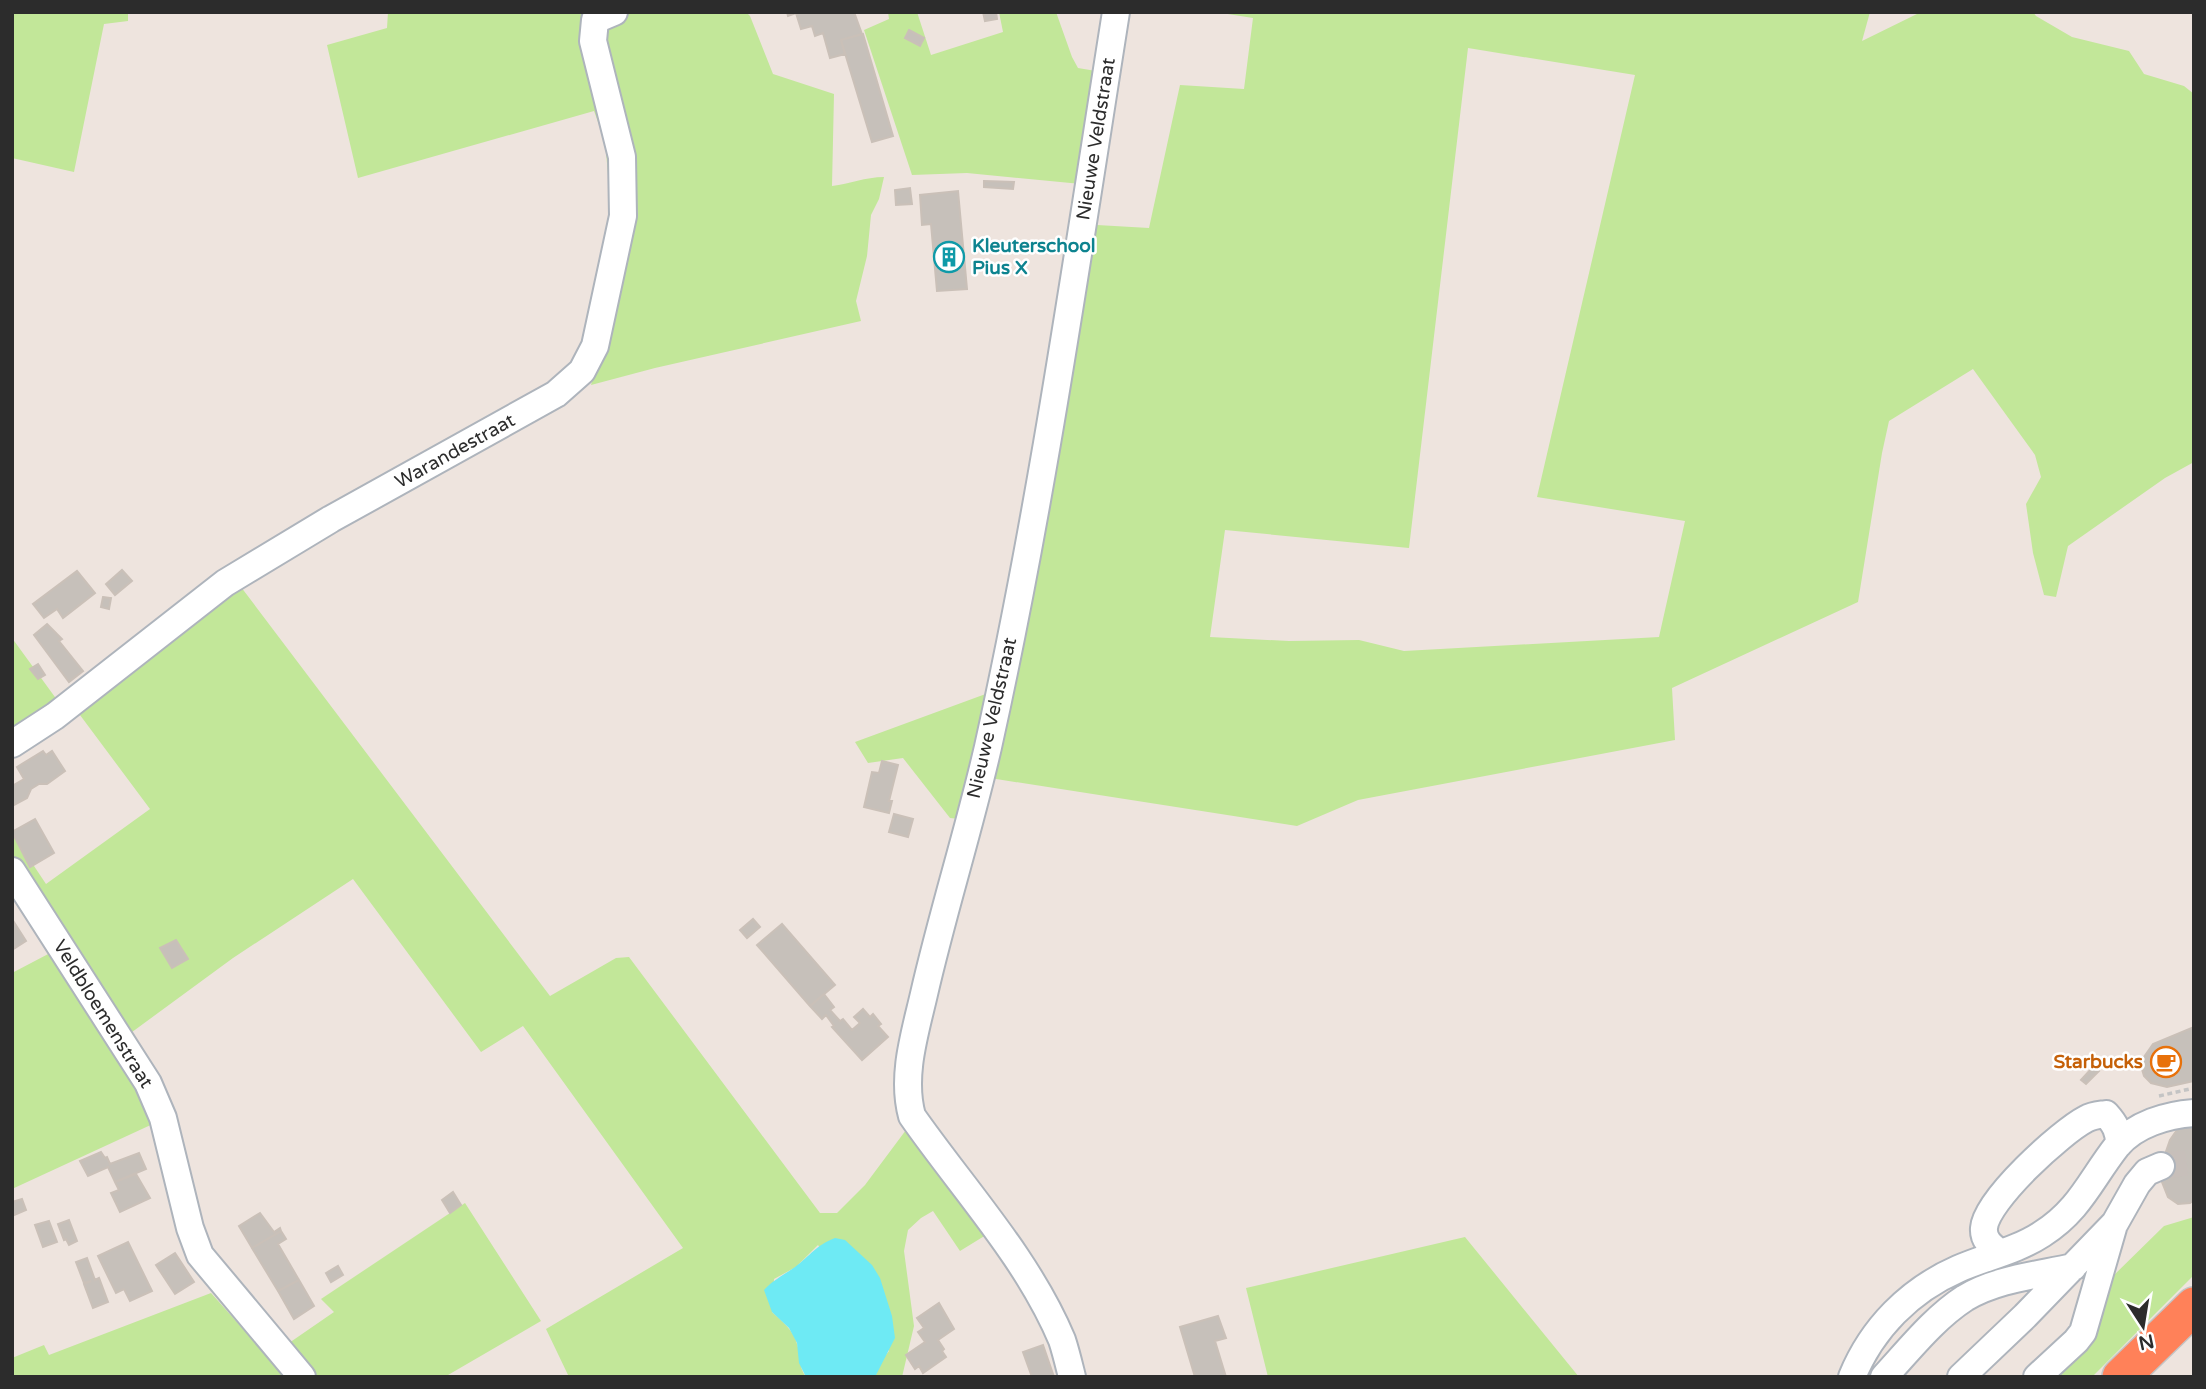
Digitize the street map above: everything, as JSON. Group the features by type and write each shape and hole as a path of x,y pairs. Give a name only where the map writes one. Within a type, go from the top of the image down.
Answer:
{"highway":[{"path":"2121,1377 2194,1306"}],"street":[{"name":"Warandestraat","path":"12,744 55,716 225,583 331,519 556,394 582,371 595,346 623,216 622,157 593,41 594,20 614,12"},
{"name":"Nieuwe Veldstraat","path":"1072,1377 1062,1341 1035,1289 990,1219 912,1116 907,1097 912,1049 935,947 988,749 1044,467 1116,12"},
{"name":"Veldbloemenstraat","path":"12,871 148,1083 163,1118 190,1228 200,1255 302,1377"},
{"path":"1852,1377 1875,1334 1903,1303 1932,1282 1958,1269 2042,1234 2079,1203 2119,1144 2138,1129 2155,1121 2194,1113"},
{"path":"2000,1253 1988,1244 1984,1230 1986,1220 1999,1200 2036,1157 2084,1120 2095,1115 2106,1114 2112,1121 2119,1135 2119,1144"},
{"path":"2037,1377 2083,1332 2115,1223 2137,1184 2147,1172 2161,1166"},
{"path":"1961,1377 2115,1223"},
{"path":"1884,1377 1942,1315 1966,1297 1993,1286 2073,1267"}],"green space":[{"path":"12,12 128,12 128,21 104,24 74,172 12,158"},
{"path":"388,12 746,12 773,74 834,94 832,186 884,177 879,199 871,215 867,256 856,301 861,321 591,385 621,282 605,141 594,111 358,178 327,45 387,28"},
{"path":"888,12 917,12 931,55 1003,32 999,12 1056,12 1078,68 1096,71 1081,184 967,173 912,175 864,30 889,19"},
{"path":"1215,12 1870,12 1862,41 1921,12 2033,12 2072,37 2129,51 2144,74 2184,86 2194,94 2194,462 2165,478 2068,546 2056,597 2044,595 2033,553 2026,504 2041,477 2035,455 1973,369 1889,421 1858,602 1672,688 1675,740 1358,800 1297,826 990,778 1046,501 1097,225 1149,228 1180,85 1244,89 1253,18","holes":["1468,48 1635,75 1537,497 1685,521 1659,637 1404,651 1359,640 1289,641 1210,637 1225,530 1409,548"]},
{"path":"241,587 550,996 616,958 629,957 820,1213 837,1213 865,1185 906,1130 986,1235 960,1251 933,1211 908,1230 904,1251 914,1326 902,1377 875,1377 881,1361 889,1351 818,1245 796,1267 774,1279 772,1312 793,1335 806,1377 569,1377 546,1329 683,1248 523,1026 481,1052 353,879 233,958 128,1035 12,856 12,833 46,884 150,809 77,711 195,619"},
{"path":"12,638 60,704 12,735"},
{"path":"991,692 960,819 950,818 903,758 868,763 855,742"},
{"path":"52,952 145,1095 155,1123 12,1189 12,973"},
{"path":"465,1203 541,1321 448,1377 313,1377 289,1343 334,1312 321,1299"},
{"path":"2194,1217 2194,1275 2092,1377 2057,1377 2092,1344 2111,1278 2164,1226"},
{"path":"1465,1237 1579,1377 1268,1377 1246,1288"},
{"path":"211,1293 286,1377 12,1377 12,1358 44,1345 49,1355"}],"water":[{"path":"835,1238 845,1240 872,1265 880,1278 892,1316 895,1338 875,1377 806,1377 799,1363 797,1343 789,1328 772,1312 764,1290"}],"building":[{"path":"787,12 854,12 862,34 841,40 845,54 830,58 823,33 815,36 812,26 801,29 796,13 788,16"},
{"path":"983,12 996,12 997,19 985,21"},
{"path":"909,30 924,38 920,46 905,38"},
{"path":"863,34 893,136 872,142 841,40"},
{"path":"984,181 1014,182 1013,189 984,187"},
{"path":"910,188 912,204 896,205 895,190"},
{"name":"Kleuterschool Pius X","path":"958,191 967,289 937,291 931,224 922,225 920,195"},
{"path":"122,570 132,581 115,595 106,584"},
{"path":"77,571 95,593 63,618 57,609 44,618 33,604"},
{"path":"103,597 111,598 109,609 101,607"},
{"path":"47,624 62,639 59,641 83,671 69,682 34,635"},
{"path":"38,664 45,675 38,679 30,669"},
{"path":"43,751 46,755 52,751 65,771 47,784 39,784 31,789 27,798 12,806 12,786 24,779 17,767"},
{"path":"882,761 898,765 889,801 892,801 889,813 864,807 872,772 879,773"},
{"path":"894,814 913,819 908,837 889,832"},
{"path":"35,819 54,853 30,867 12,832"},
{"path":"12,919 26,941 12,950"},
{"path":"753,919 760,927 747,938 740,930"},
{"path":"782,924 835,985 810,1006 757,945"},
{"path":"176,940 188,959 172,968 160,948"},
{"path":"824,994 834,1007 830,1010 852,1030 860,1023 854,1017 863,1009 870,1017 873,1014 881,1024 878,1026 888,1037 862,1060 832,1027 834,1026 826,1015 822,1019 810,1006"},
{"path":"2194,1027 2194,1081 2167,1087 2151,1083 2144,1076 2141,1066 2153,1044"},
{"path":"2094,1066 2099,1071 2086,1084 2081,1080"},
{"path":"2194,1121 2194,1200 2178,1204 2168,1197 2162,1182 2161,1166 2170,1140 2179,1127"},
{"path":"101,1152 110,1164 139,1153 146,1169 115,1182 108,1167 88,1176 80,1161"},
{"path":"136,1174 150,1198 120,1212 111,1193 119,1190 115,1182"},
{"path":"453,1192 461,1205 450,1213 442,1200"},
{"path":"22,1199 26,1210 12,1216 12,1202"},
{"path":"260,1213 274,1232 280,1228 281,1231 252,1248 239,1226"},
{"path":"69,1220 77,1241 69,1245 66,1239 64,1240 58,1224"},
{"path":"49,1221 57,1242 43,1247 35,1225"},
{"path":"281,1231 286,1239 278,1244 299,1280 278,1291 252,1248"},
{"path":"128,1242 152,1291 130,1301 124,1289 116,1293 98,1256"},
{"path":"175,1253 194,1282 175,1294 156,1265"},
{"path":"87,1258 95,1280 99,1278 108,1302 93,1308 84,1284 91,1281 84,1283 76,1262"},
{"path":"338,1266 343,1275 331,1282 326,1273"},
{"path":"299,1280 314,1306 294,1319 278,1291"},
{"path":"939,1303 954,1329 938,1340 946,1357 923,1373 919,1366 915,1369 906,1355 925,1342 918,1332 924,1328 917,1318"},
{"path":"1218,1316 1226,1338 1215,1341 1226,1377 1195,1377 1180,1327"},
{"path":"1043,1345 1054,1377 1032,1377 1023,1352"}],"tunnel":[{"path":"2161,1166 2194,1162"}],"place":[{"name":"Kleuterschool Pius X","path":"949,257"},
{"name":"Starbucks","path":"2166,1062"}]}
